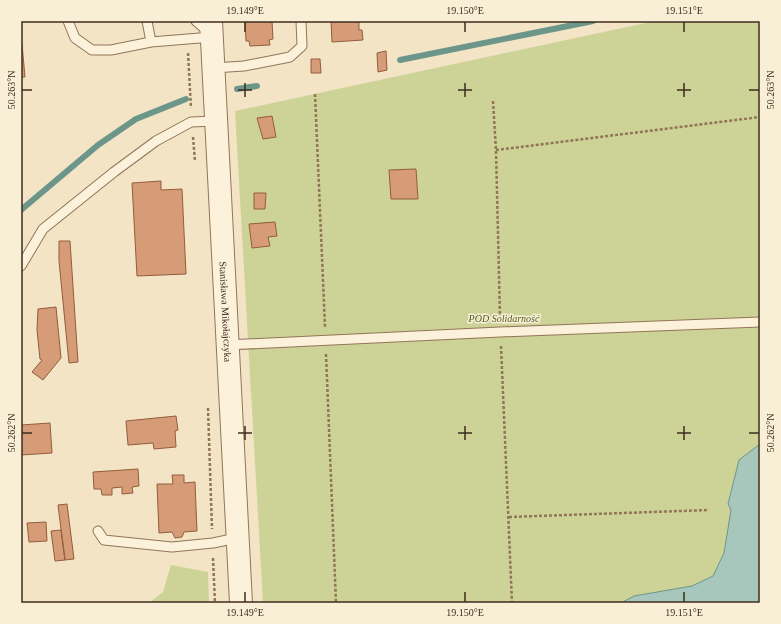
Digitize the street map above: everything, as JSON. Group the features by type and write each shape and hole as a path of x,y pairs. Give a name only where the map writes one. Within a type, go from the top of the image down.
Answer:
{"street":[{"name":"Stanisława Mikołajczyka","path":"211,31 241,603"}],"lane":[{"path":"68,21 75,38 92,50 111,50 151,42 187,39 211,31"},
{"path":"147,21 151,42"},
{"path":"196,21 211,31"},
{"path":"214,68 244,66 290,57 302,46 301,21"},
{"path":"21,266 42,229 114,172 150,146 191,122 216,121"},
{"path":"227,345 500,332 760,322"},
{"path":"98,531 104,540 172,547 213,543 237,538"}],"path":[{"path":"187,39 191,122 195,166"},
{"path":"493,101 496,150 500,332 512,603"},
{"path":"496,150 760,117"},
{"path":"208,408 215,603"},
{"path":"508,517 709,510"}],"green space":[{"name":"POD Solidarność","path":"655,21 760,21 760,603 263,603 235,111"},
{"path":"171,565 208,572 209,603 149,603 163,592"}],"water":[{"path":"760,444 760,603 621,603 634,596 692,586 713,576 724,553 731,510 728,504 739,460"}],"building":[{"path":"245,21 272,21 273,39 269,40 270,45 250,46 249,41 246,41"},
{"path":"331,21 359,21 359,30 362,30 363,40 332,42"},
{"path":"22,44 25,77 21,77"},
{"path":"386,51 387,70 378,72 377,53"},
{"path":"311,59 320,59 321,73 311,73"},
{"path":"272,116 276,137 263,139 257,118"},
{"path":"416,169 418,199 391,199 389,170"},
{"path":"161,181 161,190 182,189 186,274 137,276 132,183"},
{"path":"254,193 266,193 265,209 254,209"},
{"path":"275,222 277,236 268,237 270,246 252,248 249,224"},
{"path":"59,241 70,241 78,362 69,363 59,261"},
{"path":"56,307 61,358 43,380 32,372 42,360 40,359 37,330 38,309"},
{"path":"176,416 178,430 175,431 176,447 154,449 153,443 128,445 126,421"},
{"path":"50,423 52,453 21,455 21,425"},
{"path":"138,469 139,486 132,487 133,493 122,494 122,487 112,488 112,495 102,495 101,489 94,489 93,472"},
{"path":"172,475 184,475 184,483 195,482 197,531 184,532 182,537 175,538 172,532 159,533 157,484 173,484"},
{"path":"67,504 74,559 65,560 58,505"},
{"path":"46,522 47,541 29,542 27,523"},
{"path":"61,530 65,560 55,561 51,531"}],"waterway":[{"path":"400,60 593,21"},
{"path":"237,89 257,86"},
{"path":"21,210 98,145 136,119 186,99"}]}
